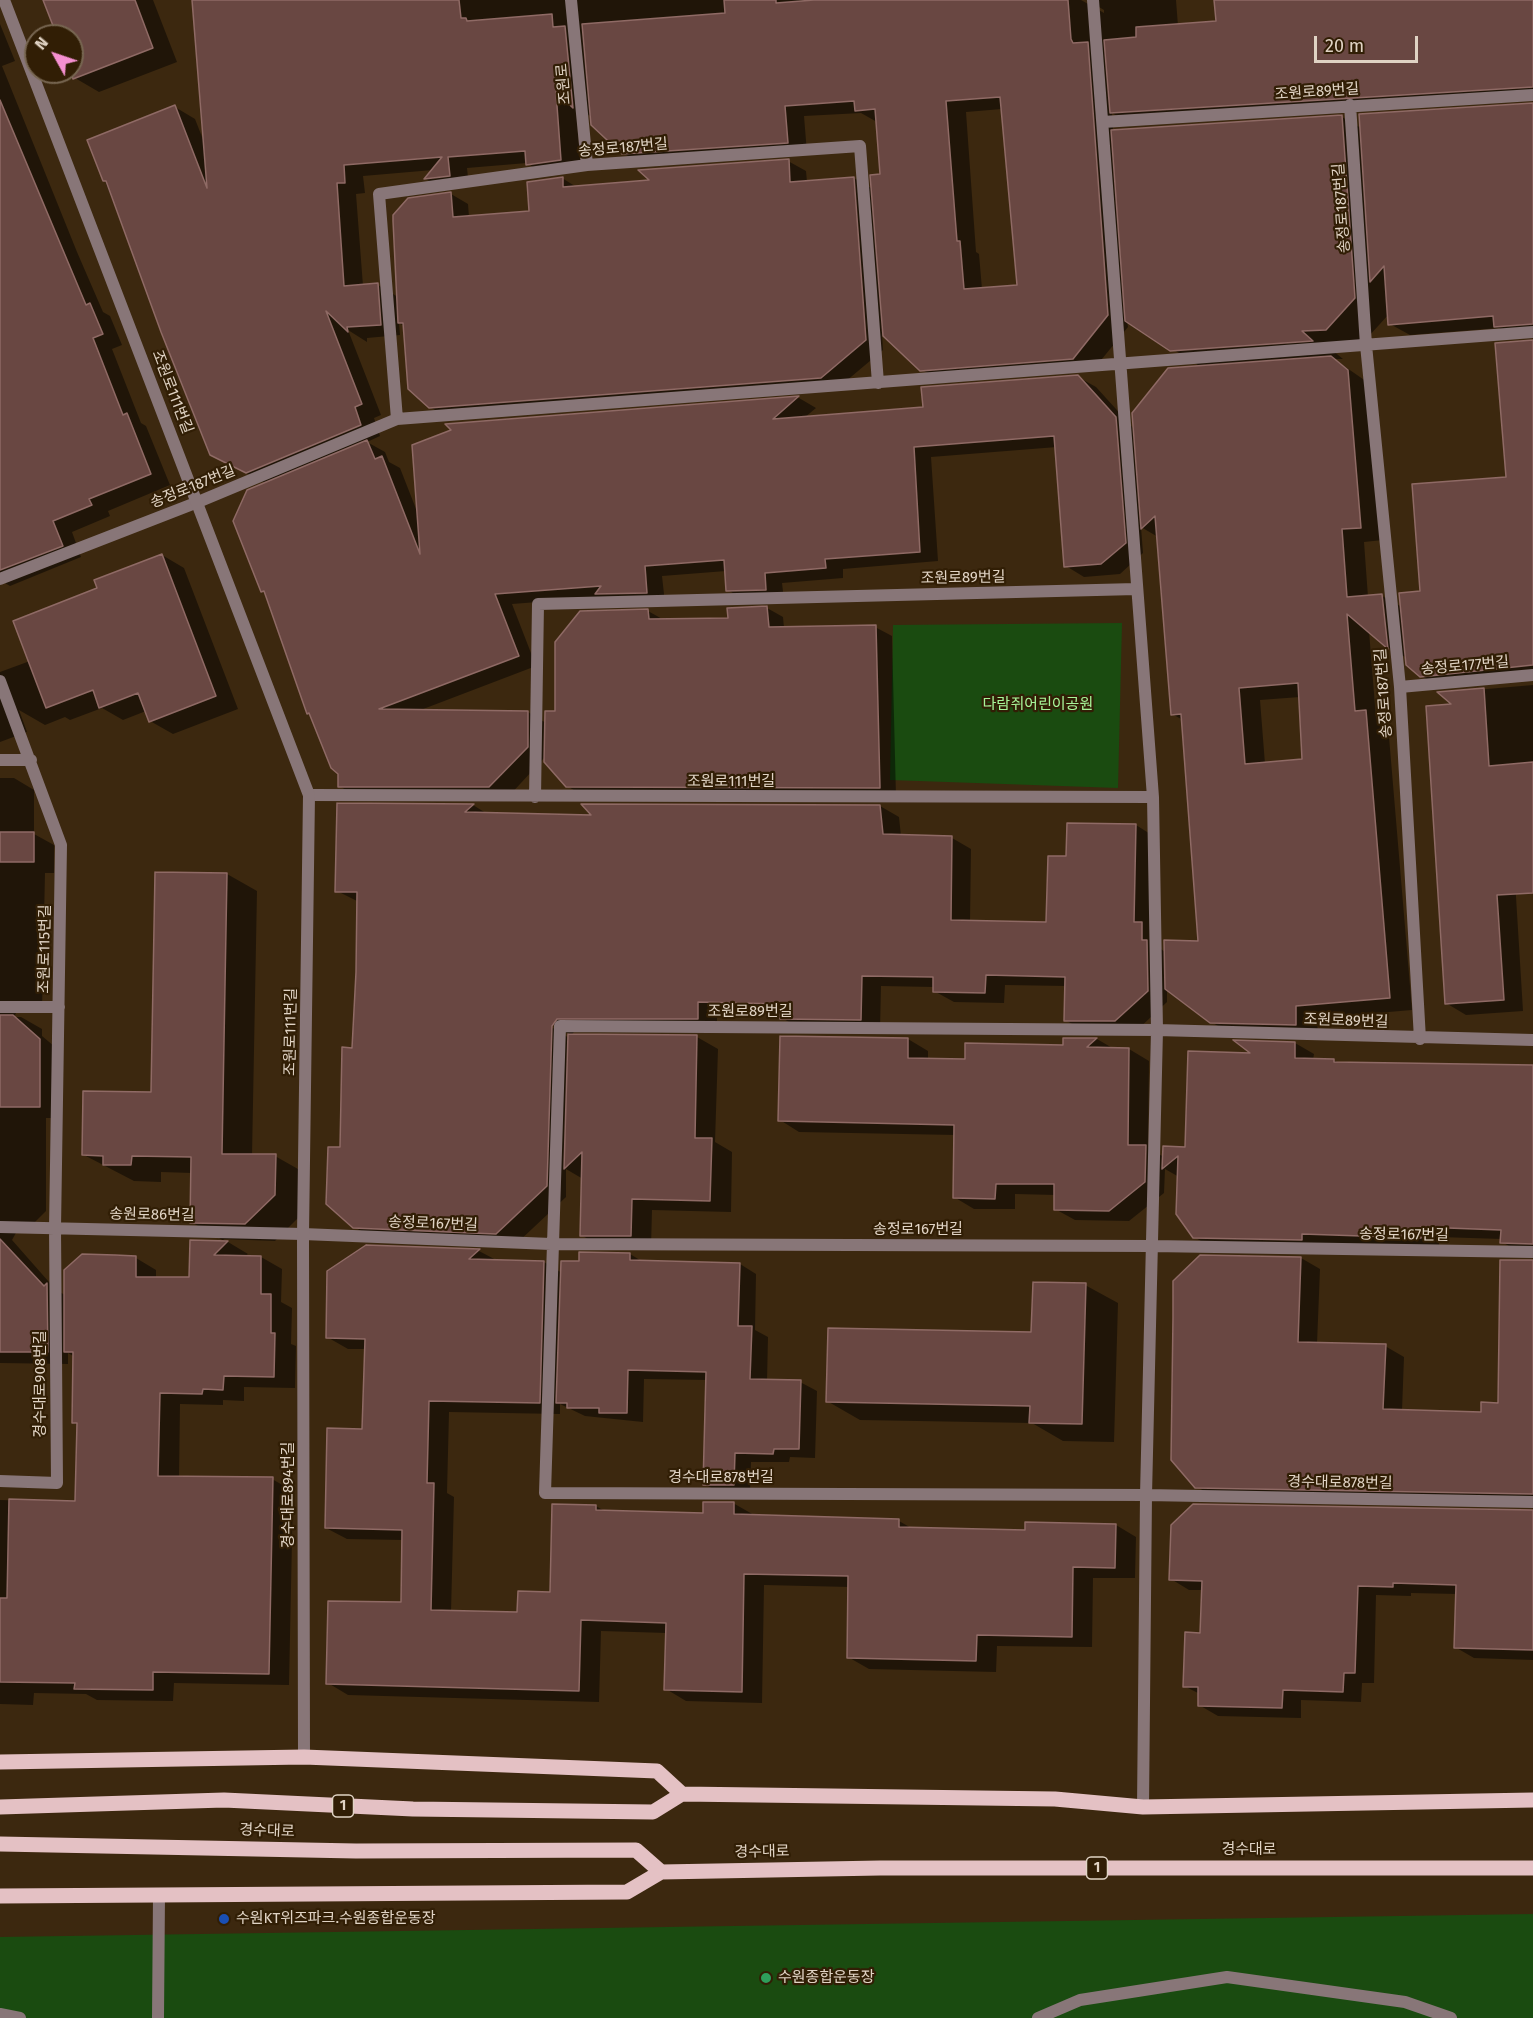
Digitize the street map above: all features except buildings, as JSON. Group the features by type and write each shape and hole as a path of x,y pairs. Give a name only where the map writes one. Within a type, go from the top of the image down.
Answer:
{"main road":[{"path":"0,1762 304,1757 657,1771 682,1794 1055,1799 1143,1807 1533,1800"},
{"name":"경수대로","path":"0,1807 224,1800 412,1809 653,1812 682,1794"},
{"name":"경수대로","path":"0,1844 356,1851 636,1850 662,1872 880,1868 1533,1868"},
{"path":"0,1896 627,1892 662,1872"}],"street":[{"name":"조원로111번길","path":"4,0 309,795 303,1234"},
{"name":"조원로","path":"571,0 587,165"},
{"path":"1094,0 1153,797 1157,1030 1146,1495 1143,1807"},
{"name":"조원로89번길","path":"1103,122 1533,95"},
{"name":"송정로187번길","path":"1350,105 1366,345 1400,687 1420,1039"},
{"name":"송정로187번길","path":"397,419 379,194 587,165 860,146 878,383"},
{"name":"송정로187번길","path":"0,579 198,502 397,419 1120,366 1533,332"},
{"name":"조원로89번길","path":"535,797 538,604 1136,589"},
{"name":"송정로177번길","path":"1400,687 1533,675"},
{"name":"조원로115번길","path":"0,681 61,845 55,1228"},
{"path":"0,760 31,760"},
{"name":"조원로111번길","path":"309,795 1153,797"},
{"path":"0,1007 59,1007"},
{"name":"조원로89번길","path":"551,1244 560,1026 1157,1030 1420,1039 1533,1040"},
{"name":"송원로86번길","path":"0,1227 303,1234"},
{"name":"경수대로908번길","path":"0,1481 57,1483 55,1228"},
{"name":"송정로167번길","path":"303,1234 551,1244 1152,1246 1533,1252"},
{"name":"경수대로894번길","path":"303,1234 304,1757"},
{"name":"경수대로878번길","path":"551,1244 546,1493 1146,1495 1533,1502"},
{"path":"158,2018 159,1895"},
{"path":"1038,2018 1080,2000 1227,1977 1405,2002 1451,2018"},
{"path":"0,2014 20,2018"}],"green space":[{"name":"다람쥐어린이공원","path":"1122,623 1118,788 890,780 893,625"},
{"name":"수원종합운동장","path":"1533,1914 1533,2018 0,2018 0,1937"}],"place":[{"name":"수원KT위즈파크.수원종합운동장","path":"224,1919"},
{"name":"수원종합운동장","path":"766,1978"}]}
